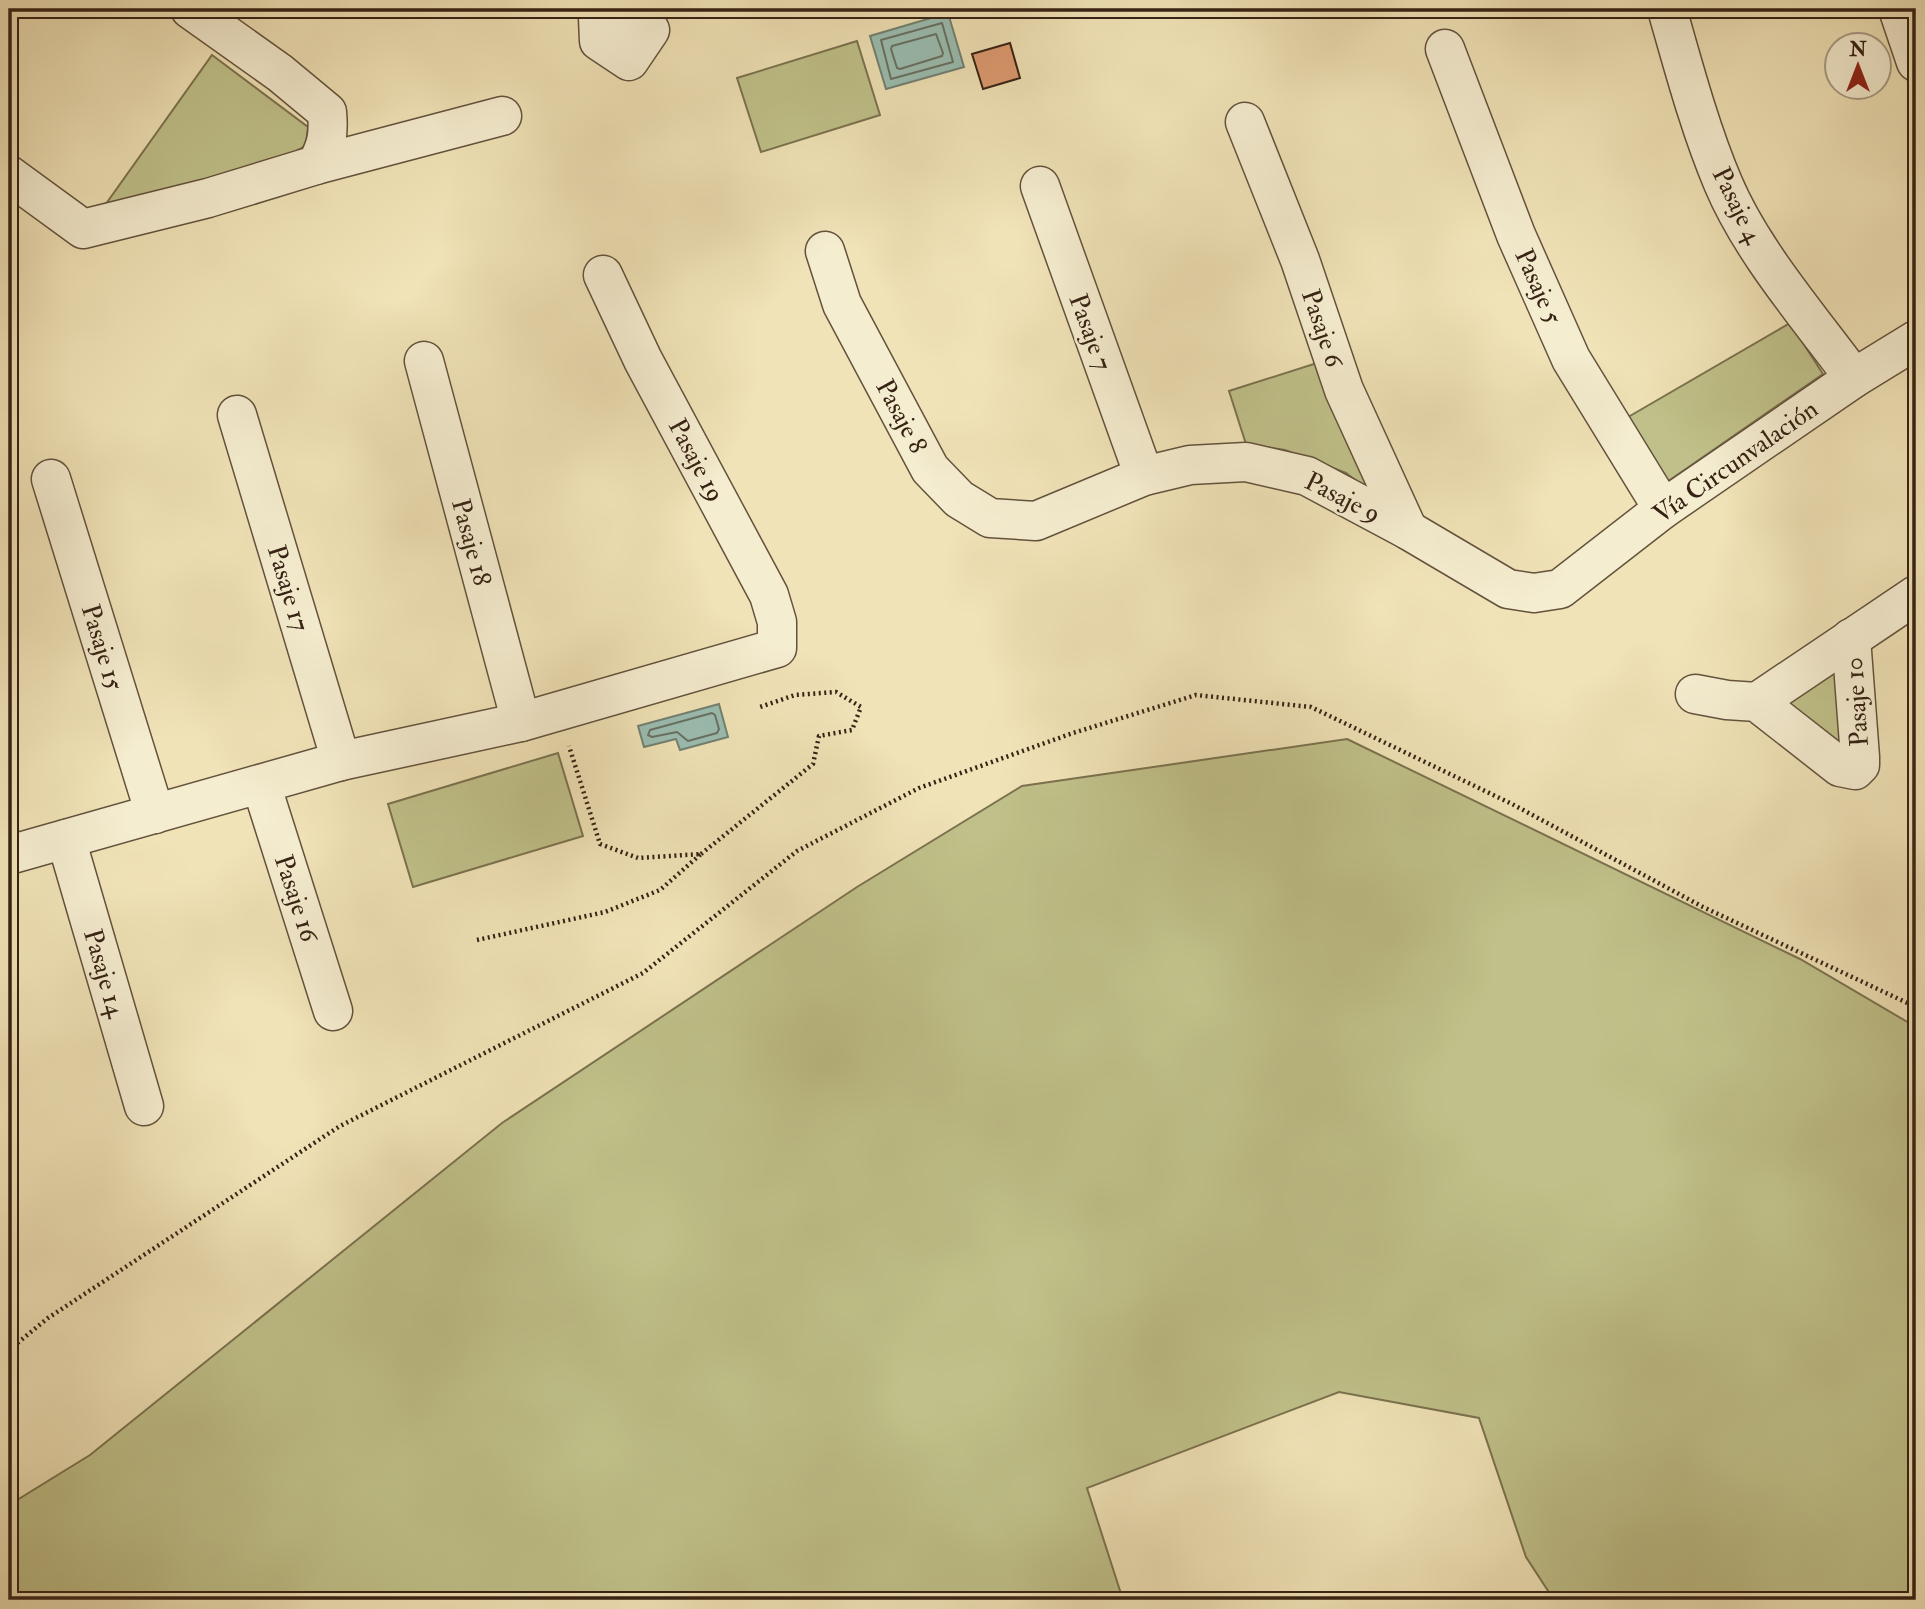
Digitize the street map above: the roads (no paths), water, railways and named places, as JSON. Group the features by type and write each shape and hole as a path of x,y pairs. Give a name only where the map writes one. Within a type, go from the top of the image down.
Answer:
{"street":[{"path":"190,9 280,73 327,112 326,148 316,165"},
{"name":"Pasaje 4","path":"1667,9 1683,66 1723,184 1760,251 1854,379"},
{"path":"1898,9 1916,62"},
{"name":"Pasaje 5","path":"1446,48 1516,235 1571,359 1663,509"},
{"path":"9,175 83,229 208,198 316,165 502,116"},
{"name":"Pasaje 6","path":"1245,122 1300,260 1344,390 1408,530"},
{"name":"Pasaje 7","path":"1040,186 1144,477"},
{"name":"Pasaje 8","path":"825,251 842,304 930,469 959,499 990,518 1036,521"},
{"name":"Pasaje 19","path":"521,722 778,648 778,622 769,595 643,360 603,275"},
{"name":"Vía Circunvalación","path":"1560,589 1663,509 1916,340"},
{"name":"Pasaje 18","path":"424,361 521,722"},
{"name":"Pasaje 17","path":"237,415 341,761"},
{"name":"Pasaje 9","path":"1036,521 1144,477 1190,465 1246,462 1307,477 1408,530 1508,589 1534,593 1560,589"},
{"name":"Pasaje 15","path":"51,479 155,814"},
{"name":"Pasaje 10","path":"1851,638 1860,757 1860,765 1855,770 1840,767 1757,702 1851,638 1916,595"},
{"path":"1695,694 1757,702"},
{"path":"9,855 341,761 521,722"},
{"name":"Pasaje 16","path":"261,784 333,1011"},
{"name":"Pasaje 14","path":"66,839 144,1106"}],"water":[{"path":"948,13 964,67 886,89 870,36"},
{"path":"719,704 728,737 680,750 676,739 644,747 638,726"}]}
